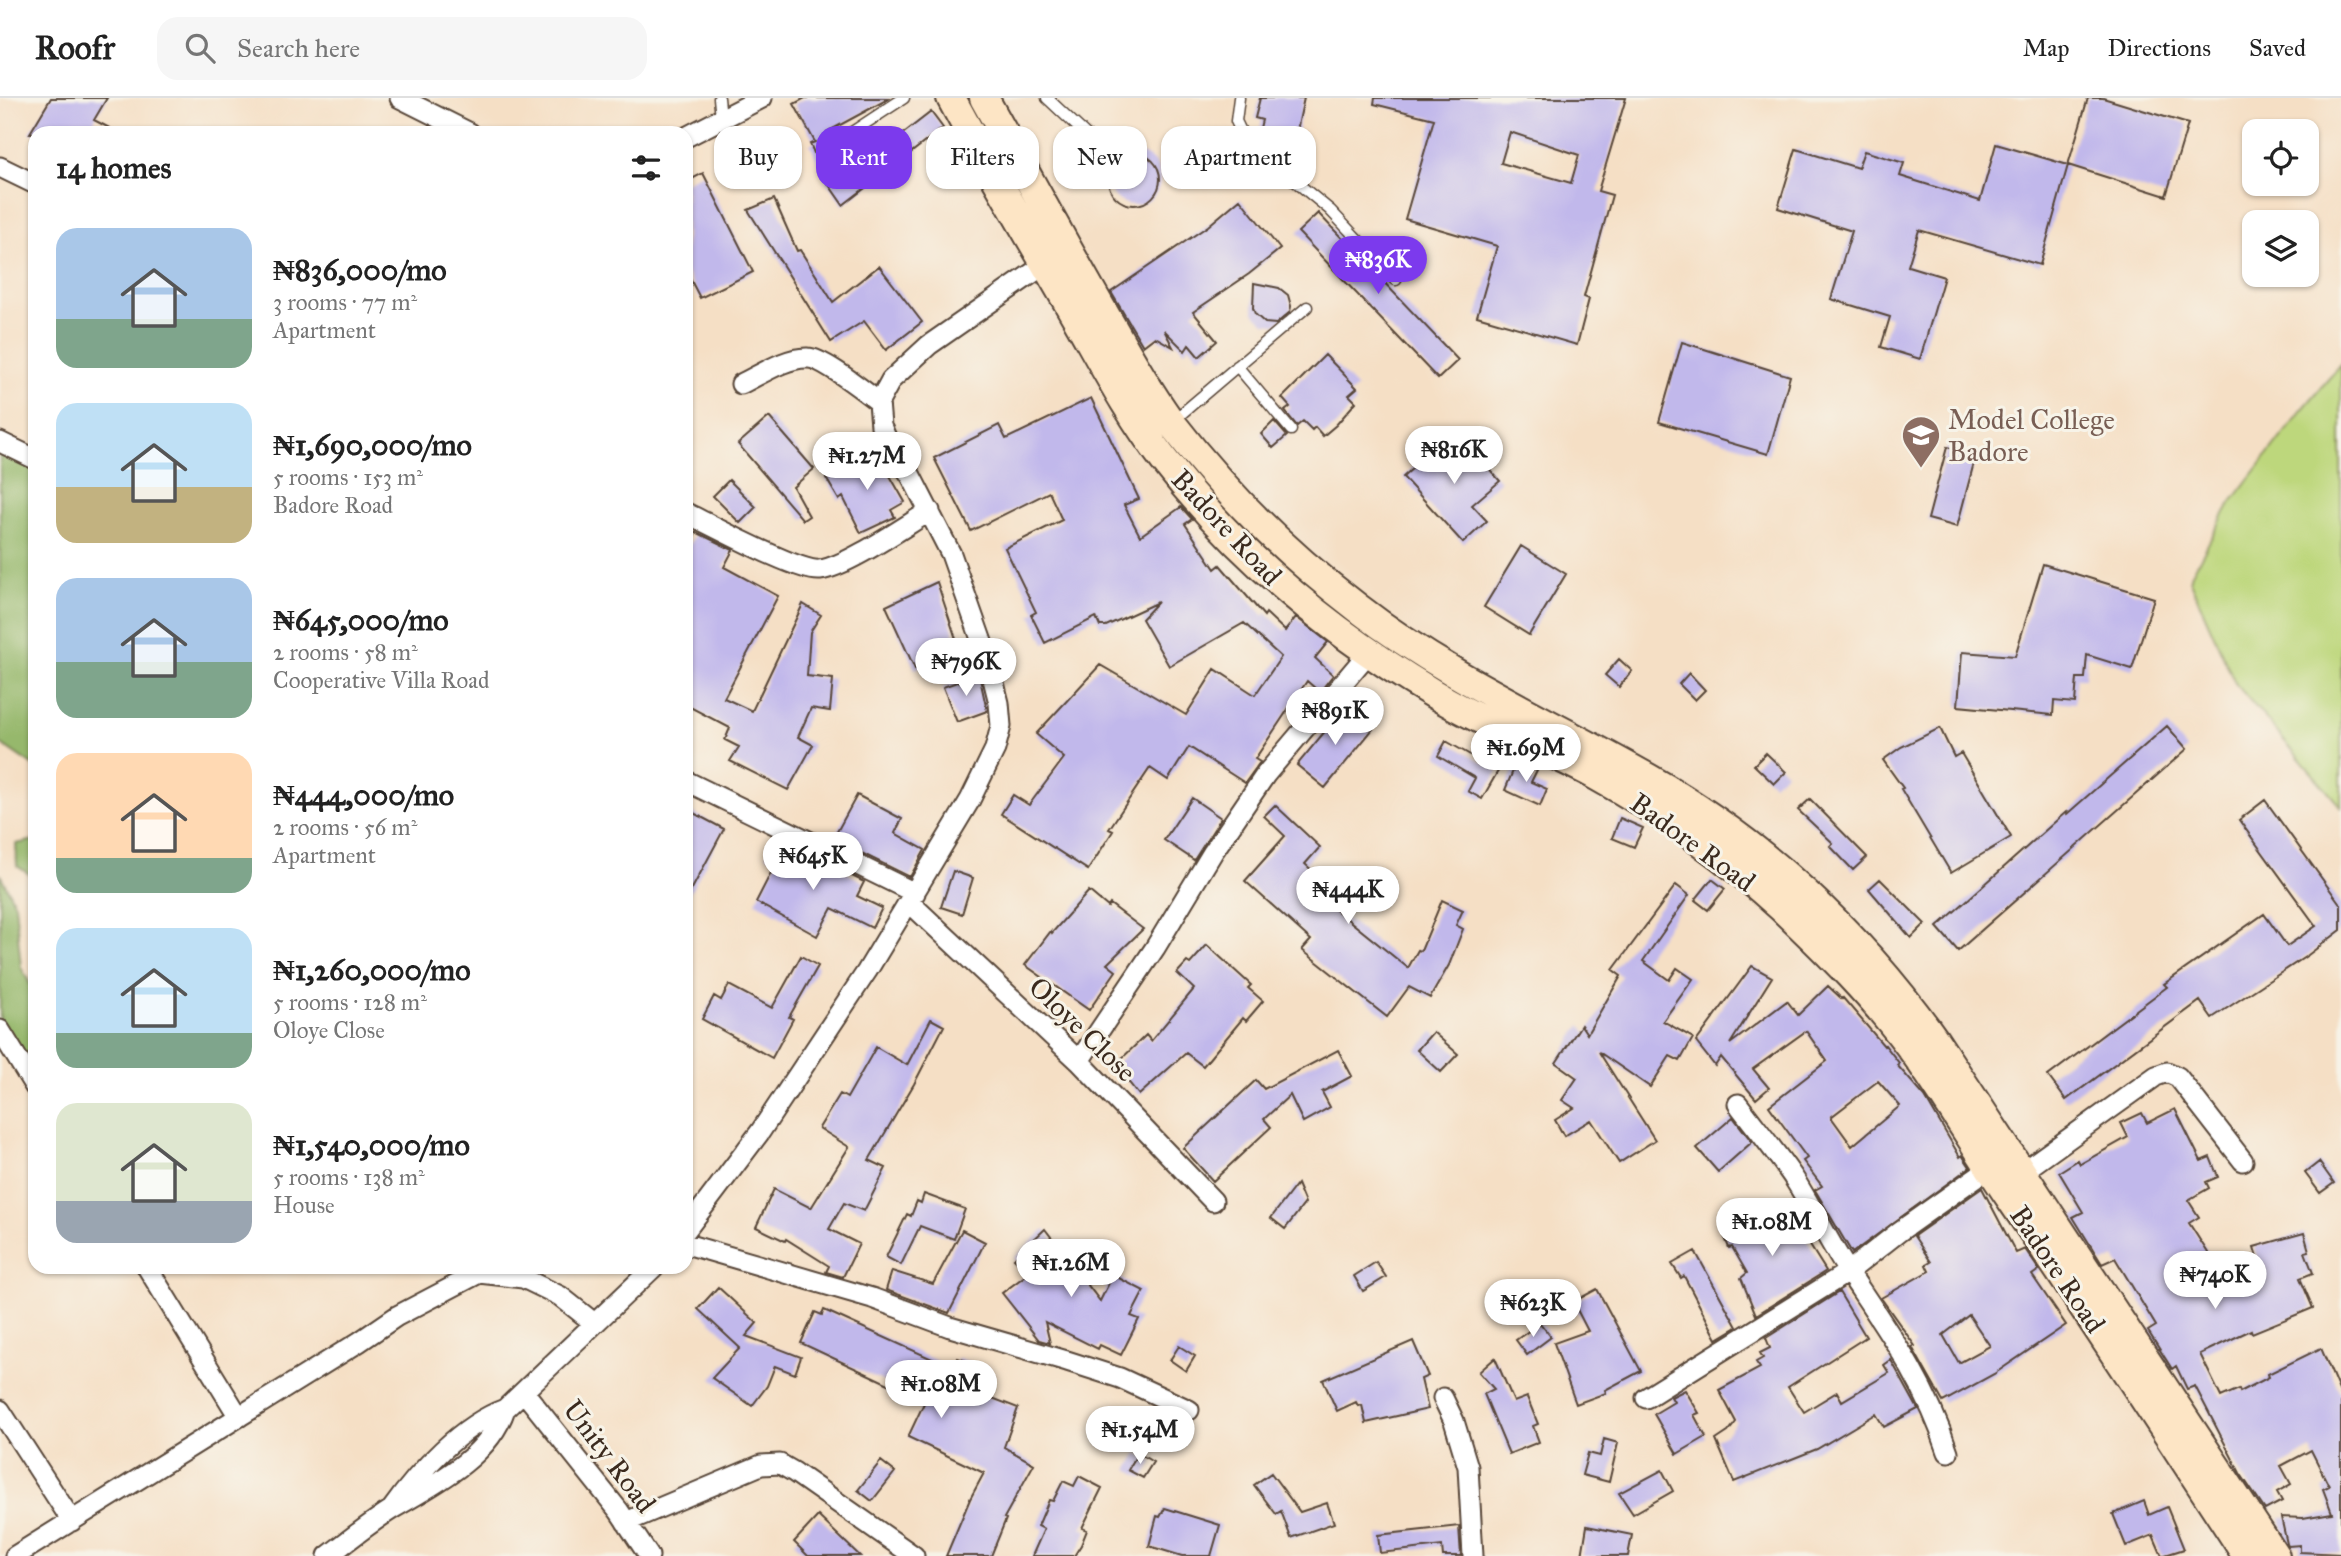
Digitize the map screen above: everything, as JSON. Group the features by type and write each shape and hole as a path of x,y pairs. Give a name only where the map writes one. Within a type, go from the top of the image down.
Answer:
{"main road":[{"name":"Badore Road","path":"951,98 991,174 1103,369 1154,413 1272,536 1357,608 1437,663 1651,779 1745,842 1791,880 1847,934 1906,1000 2275,1556"},
{"name":"Badore Road","path":"984,98 1077,265 1154,413 1163,459 1218,522 1288,591 1437,696 1595,775 1690,834 1734,867 1813,938 1872,1000 1911,1049 2247,1556"}],"street":[{"path":"400,98 456,126"},
{"path":"693,130 720,108 762,98"},
{"path":"0,167 28,181"},
{"path":"693,1221 760,1132 867,971 970,800 995,749 1001,726 999,703 985,648 951,554 911,476 889,444 881,426 879,401 891,380 929,345 1044,265"},
{"path":"741,384 777,366 810,358 816,359 879,401"},
{"path":"0,442 28,456"},
{"path":"693,516 774,556 811,570 820,570 841,563 930,511"},
{"path":"1079,1061 1266,774 1370,651"},
{"name":"Oloye Close","path":"693,785 912,897 1079,1061 1213,1201"},
{"path":"0,1030 28,1076"},
{"path":"2022,1172 2156,1076 2167,1072 2178,1077 2243,1161"},
{"path":"1738,1104 1793,1177 1848,1272 1913,1370 1936,1414 1948,1452"},
{"path":"1646,1398 1848,1272 1900,1231 1989,1168"},
{"path":"693,1246 872,1298 950,1327 1120,1378 1189,1409"},
{"path":"151,1274 239,1416"},
{"path":"15,1556 397,1316 475,1274"},
{"path":"494,1274 523,1278 560,1296 594,1323"},
{"path":"328,1556 392,1509 436,1483 480,1449 501,1422 505,1409 646,1274"},
{"name":"Unity Road","path":"524,1392 626,1522 649,1556"},
{"path":"1443,1398 1457,1430 1468,1467 1473,1556"},
{"path":"0,1410 72,1521"},
{"path":"626,1522 761,1465 773,1463 794,1472 914,1556"}],"lane":[{"path":"860,126 904,98"},
{"path":"1047,98 1077,126"},
{"path":"1239,98 1236,121 1245,140 1330,210 1396,280"},
{"path":"1154,413 1237,366 1307,307"},
{"path":"1237,366 1291,430"}],"green space":[{"path":"2341,364 2341,807 2235,683 2189,579 2228,507"},
{"path":"0,442 28,456 28,762 0,743"},
{"path":"28,841 28,873 17,866 16,844"},
{"path":"0,874 15,904 21,967 28,980 28,1064 0,1024"}],"building":[{"path":"51,98 107,98 94,120 106,126 34,126"},
{"path":"805,98 890,98 838,126 816,126 816,157 810,144 815,142 794,104"},
{"path":"1260,98 1304,98 1298,126 1260,126 1262,120 1255,118"},
{"path":"1375,98 1626,98 1598,191 1612,195 1584,297 1589,299 1577,345 1477,316 1497,246 1405,219 1434,119 1374,104","holes":["1510,132 1579,155 1571,183 1501,163"]},
{"path":"2088,98 2103,98 2188,124 2166,196 2068,165"},
{"path":"931,112 942,126 926,126 926,141 912,152 912,127"},
{"path":"1996,144 2068,165 2040,265 1919,230 1908,266 1944,277 1920,359 1881,347 1890,317 1831,299 1852,231 1778,208 1796,149 1858,168 1864,151 1904,163 1900,176 1980,201"},
{"path":"1147,157 1158,169 1158,189 1144,203 1124,203 1110,189 1147,189"},
{"path":"703,173 753,272 700,298 693,284 693,178"},
{"path":"832,189 864,189 843,205"},
{"path":"774,199 797,251 800,250 833,302 879,266 922,322 886,350 864,321 831,342 748,210"},
{"path":"1240,199 1280,249 1193,312 1217,341 1199,357 1189,345 1185,351 1164,330 1173,347 1155,337 1143,346 1111,292 1208,226"},
{"path":"1318,213 1458,360 1438,379 1298,232"},
{"path":"1254,283 1279,288 1288,295 1290,312 1276,324 1265,323 1255,314"},
{"path":"1682,342 1790,376 1768,454 1659,422"},
{"path":"1325,355 1357,388 1349,395 1356,402 1323,436 1315,427 1312,430 1303,421 1297,426 1285,411 1290,407 1282,398"},
{"path":"1091,398 1139,499 1124,505 1140,536 1181,507 1192,519 1185,524 1215,569 1220,565 1264,616 1266,613 1285,631 1296,617 1328,642 1315,658 1333,675 1322,689 1316,689 1307,681 1255,759 1260,762 1245,783 1189,747 1168,780 1150,768 1109,829 1113,831 1088,870 1001,814 1013,795 1029,805 1064,758 1036,734 1100,665 1186,715 1215,669 1255,695 1281,657 1244,623 1169,666 1142,619 1158,602 1106,626 1100,626 1096,617 1045,643 1031,615 1036,612 1005,548 1062,520 1049,492 971,531 934,458 999,425 1006,439"},
{"path":"769,417 814,469 793,487 809,516 803,520 738,444"},
{"path":"1274,421 1287,436 1273,448 1261,434"},
{"path":"1458,434 1500,481 1472,505 1487,521 1463,543 1403,477 1425,457 1428,461"},
{"path":"1947,447 1976,455 1957,527 1928,519"},
{"path":"877,453 905,502 891,510 895,517 861,533 843,497 839,500 826,478 852,462 854,467"},
{"path":"729,480 756,507 740,523 713,496"},
{"path":"696,532 733,550 724,567 778,596 724,698 752,711 803,604 821,615 810,632 807,676 833,679 830,711 811,708 798,737 813,745 788,790 730,761 739,747 725,740 730,728 693,709 693,538"},
{"path":"1521,546 1566,574 1529,635 1484,607"},
{"path":"2043,564 2154,598 2132,669 2087,655 2085,678 2077,678 2075,703 2054,701 2053,715 1958,706 1962,652 2015,656"},
{"path":"937,582 959,648 915,669 886,606"},
{"path":"1619,659 1632,671 1619,687 1605,675"},
{"path":"1689,673 1705,690 1695,700 1679,684"},
{"path":"979,674 987,711 957,722 943,687"},
{"path":"1346,706 1373,729 1325,788 1297,765"},
{"path":"2167,726 2187,749 1958,951 1937,927"},
{"path":"1940,728 1954,757 1961,753 2011,837 1951,873 1901,789 1903,788 1883,760 1901,747"},
{"path":"1446,741 1498,771 1482,799 1468,791 1475,778 1438,756"},
{"path":"1766,753 1786,772 1774,784 1754,765"},
{"path":"1517,761 1537,770 1531,782 1547,789 1540,806 1505,790"},
{"path":"857,795 902,819 895,833 925,850 910,877 833,839"},
{"path":"1192,798 1221,818 1194,860 1164,840"},
{"path":"1810,799 1867,857 1853,870 1830,846 1833,843 1798,810"},
{"path":"2265,800 2341,905 2341,930 2212,1018 2200,1001 2066,1100 2048,1076 2167,987 2164,984 2264,914 2287,946 2316,926 2239,820"},
{"path":"1275,805 1320,847 1305,864 1329,886 1320,897 1408,968 1418,950 1421,951 1442,900 1463,910 1456,925 1463,929 1449,965 1430,998 1409,987 1387,1017 1302,950 1311,940 1245,881 1285,836 1264,816"},
{"path":"693,813 724,829 693,887"},
{"path":"1620,818 1643,828 1634,847 1612,838"},
{"path":"774,841 817,864 819,860 822,861 864,882 857,896 882,908 872,928 832,908 817,936 756,902 777,861 766,855"},
{"path":"953,871 973,878 962,914 941,907"},
{"path":"1712,879 1725,889 1708,910 1695,900"},
{"path":"1880,879 1925,924 1911,938 1869,889"},
{"path":"1676,885 1689,895 1643,961 1669,980 1677,968 1693,979 1663,1021 1693,1038 1680,1061 1670,1056 1650,1087 1599,1052 1655,1140 1619,1163 1591,1120 1564,1136 1555,1120 1574,1108 1562,1100 1577,1078 1556,1063 1581,1025 1587,1034 1621,976 1613,970"},
{"path":"1089,891 1108,907 1110,904 1143,929 1107,964 1116,971 1089,1010 1025,965 1051,931 1052,933"},
{"path":"1207,945 1251,985 1248,988 1263,1001 1246,1021 1243,1018 1203,1066 1186,1053 1139,1095 1115,1065 1146,1035 1151,1041 1194,989 1177,973 1187,962 1190,964"},
{"path":"801,956 818,966 789,1017 793,1019 772,1058 702,1019 714,996 721,1000 729,985 772,1008"},
{"path":"1752,966 1772,977 1730,1044 1787,1001 1798,1015 1828,986 1843,998 1885,1045 1899,1063 1897,1065 1925,1097 1960,1157 1962,1155 1970,1167 1852,1253 1815,1190 1822,1186 1803,1161 1807,1158 1769,1106 1827,1061 1806,1031 1753,1069 1769,1088 1756,1099 1721,1057 1715,1066 1696,1042","holes":["1878,1081 1900,1106 1852,1146 1831,1117"]},
{"path":"931,1019 944,1026 914,1084 869,1160 886,1168 864,1211 844,1203 829,1229 859,1244 843,1277 826,1272 829,1266 786,1239 785,1241 756,1227 774,1189 811,1208 849,1147 819,1128 840,1094 847,1098 876,1047 907,1065"},
{"path":"1433,1032 1458,1054 1441,1072 1417,1050"},
{"path":"1338,1050 1352,1076 1322,1092 1330,1107 1303,1122 1290,1095 1264,1119 1271,1127 1213,1181 1183,1148 1256,1080 1264,1089"},
{"path":"2175,1109 2201,1161 2210,1157 2218,1177 2206,1182 2209,1188 2188,1200 2199,1217 2189,1223 2217,1267 2222,1264 2232,1284 2262,1274 2254,1247 2304,1233 2309,1251 2305,1252 2313,1273 2300,1278 2313,1308 2252,1333 2251,1330 2200,1354 2221,1397 2239,1389 2240,1392 2269,1377 2268,1374 2321,1348 2341,1395 2341,1554 2300,1552 2300,1545 2287,1544 2281,1517 2303,1518 2332,1513 2323,1489 2329,1486 2311,1450 2281,1466 2291,1484 2277,1492 2282,1501 2265,1510 2240,1473 2195,1386 2187,1389 2176,1366 2172,1369 2148,1331 2156,1326 2115,1258 2102,1264 2073,1217 2083,1212 2059,1172 2078,1160 2080,1164 2128,1137 2121,1123 2142,1113 2147,1123"},
{"path":"1733,1117 1752,1142 1718,1172 1697,1148"},
{"path":"2319,1162 2334,1183 2320,1193 2305,1173"},
{"path":"1297,1184 1305,1203 1285,1229 1271,1218"},
{"path":"1982,1188 2016,1253 2025,1249 2039,1270 2032,1275 2066,1325 1994,1374 1943,1402 1912,1347 1915,1346 1881,1298 1929,1271 1926,1265 1931,1262 1914,1236","holes":["1969,1315 1990,1346 1959,1363 1943,1335"]},
{"path":"924,1194 965,1209 954,1239 920,1226 901,1265 886,1257 907,1214 911,1216 917,1201 921,1203"},
{"path":"1774,1203 1788,1234 1799,1228 1826,1271 1756,1315 1741,1278 1747,1273 1732,1247 1729,1248 1722,1230 1758,1216 1756,1212"},
{"path":"1045,1229 1100,1301 1113,1275 1144,1291 1131,1316 1139,1319 1121,1355 1100,1345 1098,1349 1045,1322 1050,1343 1039,1340 1002,1293 1029,1273 1014,1258"},
{"path":"962,1230 985,1242 949,1313 886,1290 892,1271 933,1284"},
{"path":"1695,1251 1737,1327 1717,1339 1684,1276 1681,1278 1672,1264"},
{"path":"1376,1262 1386,1277 1363,1291 1354,1276"},
{"path":"718,1287 757,1323 746,1336 801,1357 795,1374 775,1366 767,1386 752,1406 712,1378 740,1348 698,1309"},
{"path":"1597,1289 1641,1371 1605,1390 1606,1393 1576,1404 1554,1343 1588,1331 1573,1302"},
{"path":"1839,1292 1866,1337 1788,1387 1804,1412 1837,1392 1842,1401 1889,1373 1884,1365 1891,1360 1918,1409 1884,1427 1876,1414 1817,1449 1734,1482 1716,1440 1736,1422 1719,1390 1760,1368 1756,1362 1763,1358 1760,1353 1770,1348 1766,1338"},
{"path":"824,1310 954,1369 958,1358 983,1367 974,1391 1018,1408 1004,1447 1034,1464 1004,1518 1006,1519 991,1556 946,1556 984,1473 908,1437 925,1401 801,1343 815,1312 822,1315"},
{"path":"1540,1323 1551,1337 1527,1355 1516,1340"},
{"path":"1413,1341 1428,1376 1421,1379 1428,1409 1366,1423 1362,1405 1358,1406 1356,1402 1337,1411 1323,1380"},
{"path":"1179,1346 1195,1356 1186,1371 1170,1360"},
{"path":"1495,1358 1514,1402 1527,1397 1538,1424 1533,1426 1539,1442 1509,1454 1484,1394 1494,1389 1479,1372"},
{"path":"1685,1390 1699,1413 1694,1415 1706,1437 1677,1454 1654,1414 1674,1402 1671,1397"},
{"path":"1604,1439 1618,1443 1609,1482 1582,1475 1588,1453 1600,1456"},
{"path":"1138,1453 1153,1462 1143,1478 1128,1470"},
{"path":"881,1461 895,1472 872,1501 858,1490"},
{"path":"1662,1470 1673,1491 1633,1514 1619,1493"},
{"path":"1271,1473 1300,1512 1327,1503 1334,1523 1291,1538 1281,1511 1276,1514 1254,1485"},
{"path":"1079,1476 1102,1488 1082,1528 1087,1530 1081,1545 1074,1556 1032,1556 1044,1529 1038,1526 1049,1500 1053,1501 1063,1481 1074,1486"},
{"path":"2144,1501 2149,1515 2167,1507 2184,1549 2162,1556 2153,1535 2126,1546 2113,1514"},
{"path":"1165,1508 1220,1525 1211,1556 1182,1556 1149,1546 1157,1516 1160,1517"},
{"path":"818,1516 860,1556 808,1556 794,1542"},
{"path":"1459,1526 1461,1556 1443,1556 1442,1546 1380,1553 1378,1535"},
{"path":"1587,1526 1632,1535 1628,1556 1582,1556"}],"place":[{"name":"Model College Badore","path":"1921,469"}]}
